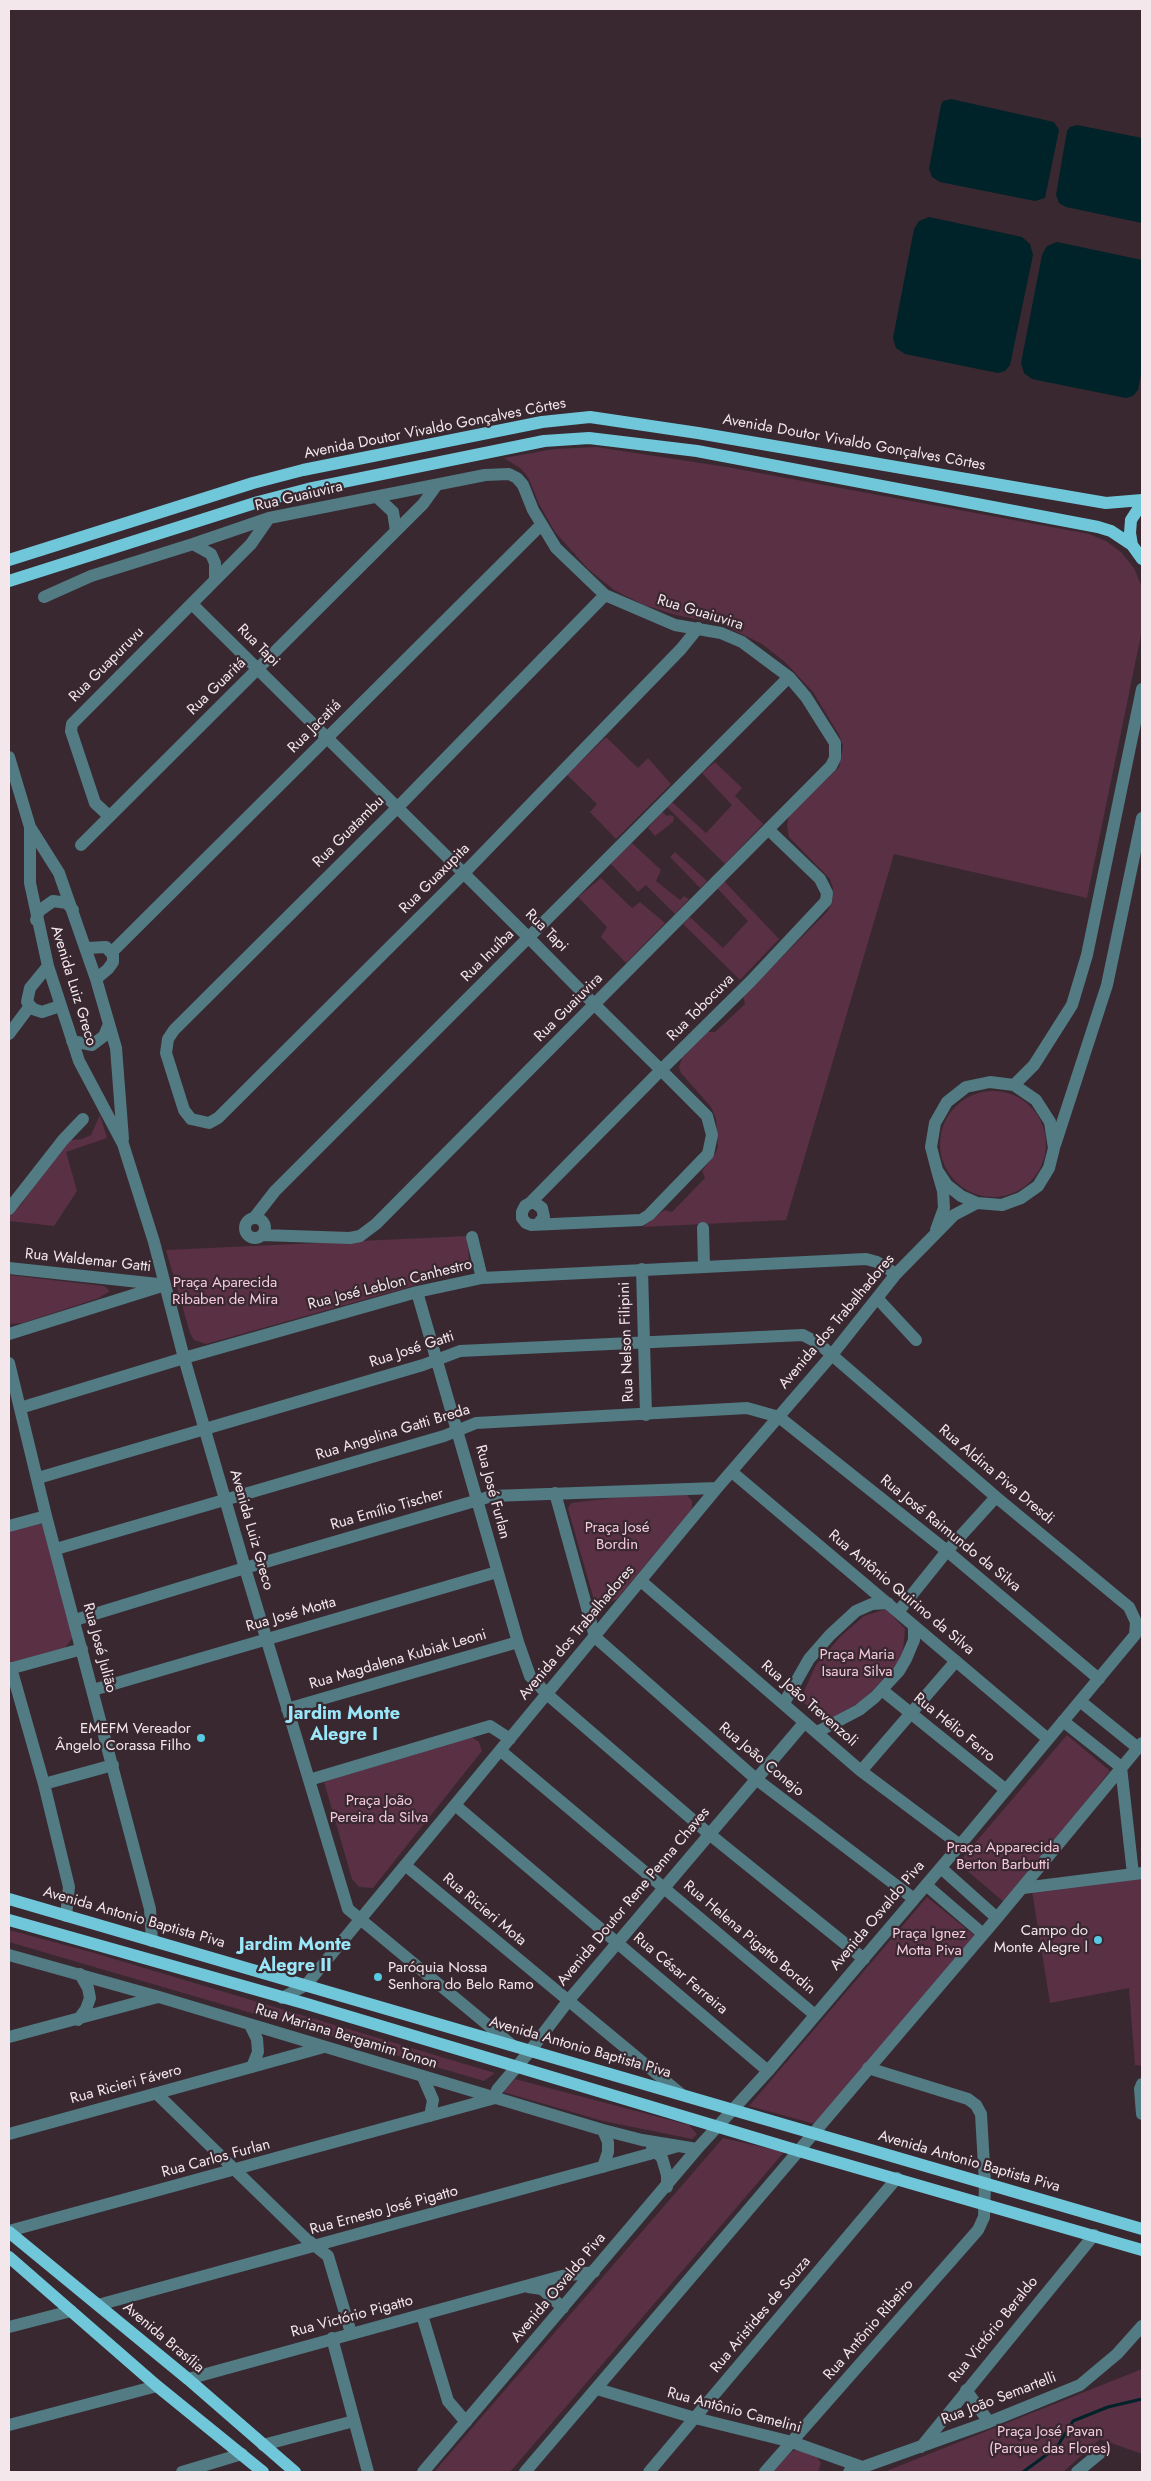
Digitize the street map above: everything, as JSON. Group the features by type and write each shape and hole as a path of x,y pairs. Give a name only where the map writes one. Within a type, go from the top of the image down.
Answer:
{"main road":[{"name":"Avenida Doutor Vivaldo Gonçalves Côrtes","path":"9,560 253,483 303,470 542,422 590,417 698,433 1106,504 1142,502"},
{"path":"9,581 258,502 308,489 544,442 589,438 697,451 1098,526 1111,531 1139,556"},
{"path":"1139,556 1130,532 1131,520 1142,502"},
{"name":"Avenida Antonio Baptista Piva","path":"9,1899 682,2094 733,2112 1142,2229"},
{"path":"9,1920 308,2004 799,2151 1142,2250"},
{"path":"212,1978 220,1968 219,1960"},
{"name":"Avenida Brasília","path":"9,2232 188,2379 295,2472"},
{"path":"9,2257 157,2386 263,2472"}],"street":[{"name":"Rua Guaiuvira","path":"44,597 91,576 269,518 500,473 509,474 517,478 523,486 541,525 556,548 604,595 675,625 721,633 742,642 789,677 806,697 836,743 835,758 831,766 367,1232 350,1238 262,1235"},
{"name":"Rua Guaritá","path":"81,844 259,670 423,504 436,486"},
{"path":"377,497 393,512 396,531"},
{"name":"Rua Guapuruvu","path":"109,816 95,803 71,731 72,724 251,544 269,518"},
{"name":"Rua Jacatiá","path":"96,979 112,962 112,952 541,525"},
{"path":"193,544 211,554 215,563 216,579"},
{"name":"Rua Guatambu","path":"184,1110 166,1053 168,1039 174,1030 398,807 604,595"},
{"name":"Rua Tapi","path":"192,604 707,1116 712,1135 708,1154 649,1215 641,1220 538,1224"},
{"name":"Rua Guaxupita","path":"184,1110 191,1119 199,1122 209,1123 218,1118 464,873 681,649 698,628"},
{"name":"Rua Inuíba","path":"262,1235 265,1230 264,1224 260,1219 254,1218 275,1191 789,677"},
{"path":"1014,1085 1040,1058 1072,1005 1087,955 1142,688"},
{"name":"Avenida Luiz Greco","path":"9,757 30,828 59,873 96,979 116,1048 123,1144"},
{"path":"1054,1148 1050,1122 1036,1100 1014,1085 990,1082 966,1087 947,1102 935,1123 931,1147 937,1170 954,1191 977,1203 1002,1205 1021,1198 1038,1186 1046,1174 1107,985 1142,818"},
{"name":"Avenida Luiz Greco","path":"30,828 30,883 36,920 48,966 79,1060 123,1144 245,1568 348,1909 512,2045"},
{"name":"Rua Tobocuva","path":"538,1224 544,1217 542,1208 535,1203 530,1203 826,901 827,893 820,879 768,830"},
{"path":"36,920 39,911 53,901 67,903 73,910"},
{"path":"86,948 102,946 112,952"},
{"path":"9,1034 30,1006 28,992 48,966"},
{"path":"30,1006 42,1012 60,1006"},
{"path":"72,1041 92,1045 104,1036 109,1024"},
{"path":"9,1208 82,1119"},
{"name":"Avenida dos Trabalhadores","path":"933,1234 944,1208 943,1190 937,1170"},
{"name":"Avenida dos Trabalhadores","path":"282,1998 306,1985 548,1695 717,1488 831,1356 896,1274 933,1234 954,1215 977,1203"},
{"path":"703,1228 704,1265"},
{"path":"472,1237 482,1278"},
{"name":"Rua José Leblon Canhestro","path":"20,1408 184,1358 417,1292 482,1278 704,1265 866,1259 877,1262 896,1274"},
{"name":"Rua Waldemar Gatti","path":"9,1268 165,1285"},
{"name":"Rua Nelson Filipini","path":"642,1269 646,1415"},
{"path":"102,1303 116,1294 117,1286 112,1280"},
{"path":"9,1334 102,1303 165,1285"},
{"name":"Rua José Furlan","path":"417,1292 459,1430 477,1501 518,1642 530,1676 548,1695 708,1833 864,1960"},
{"path":"877,1298 916,1340"},
{"name":"Rua José Gatti","path":"38,1478 460,1351 803,1334 818,1343 831,1356"},
{"name":"Rua Aldina Piva Dresdi","path":"831,1356 996,1497 1129,1607 1136,1622"},
{"name":"Rua José Julião","path":"9,1364 46,1516 150,1909 152,1941"},
{"name":"Rua Angelina Gatti Breda","path":"56,1549 476,1424 747,1408 778,1417"},
{"name":"Rua José Raimundo da Silva","path":"778,1417 947,1551 1098,1679"},
{"name":"Rua Antônio Quirino da Silva","path":"732,1472 1048,1739"},
{"name":"Rua Emílio Tischer","path":"75,1620 492,1496 717,1488"},
{"path":"555,1493 595,1637"},
{"path":"784,1703 809,1659 824,1641 856,1611 872,1604 893,1608 996,1497"},
{"path":"9,1526 46,1516"},
{"name":"Rua José Motta","path":"93,1690 266,1638 498,1572"},
{"name":"Rua João Trevenzoli","path":"641,1581 861,1771 960,1845"},
{"name":"Avenida Osvaldo Piva","path":"423,2472 667,2187 697,2149 733,2112 864,1960 1135,1635 1136,1622"},
{"path":"817,1732 859,1710 882,1690 899,1671 906,1659 914,1640 914,1626"},
{"name":"Rua João Conejo","path":"595,1637 756,1779 914,1899"},
{"name":"Rua Magdalena Kubiak Leoni","path":"287,1709 518,1642"},
{"path":"66,1916 69,1887 44,1784 10,1668 82,1649"},
{"path":"861,1771 956,1661"},
{"name":"Rua Hélio Ferro","path":"882,1690 1006,1790"},
{"path":"525,2472 1023,1888 1140,1745 1080,1701"},
{"path":"1023,1888 1137,1873 1121,1767 1064,1720"},
{"name":"Avenida Doutor Rene Penna Chaves","path":"495,2098 497,2090 568,2001 665,1889 708,1833 804,1723"},
{"path":"309,1780 490,1726 510,1739"},
{"name":"Rua Helena Pigatto Bordin","path":"501,1751 815,2015"},
{"path":"44,1784 112,1765"},
{"name":"Rua César Ferreira","path":"455,1805 768,2071"},
{"name":"Rua Ricieri Mota","path":"405,1865 682,2094"},
{"path":"941,1868 997,1918"},
{"path":"926,1885 983,1934"},
{"name":"Rua Mariana Bergamim Tonon","path":"9,1955 159,1997 324,2048 603,2130 642,2140 697,2149"},
{"path":"78,2020 86,2009 90,1998 88,1988 80,1974"},
{"path":"306,1985 308,2004"},
{"path":"9,2037 159,1997"},
{"path":"250,2025 256,2039 258,2052 252,2067"},
{"name":"Rua Ricieri Fávero","path":"9,2134 324,2048"},
{"name":"Rua Antônio Ribeiro","path":"766,2472 978,2230 984,2217 985,2184 980,2114 976,2105 968,2099 868,2068"},
{"path":"423,2077 433,2100 430,2116"},
{"path":"1142,2084 1140,2089 1142,2114"},
{"path":"157,2094 316,2247 328,2256 351,2333"},
{"name":"Rua Carlos Furlan","path":"9,2232 495,2098"},
{"path":"603,2130 608,2152 603,2167"},
{"name":"Rua Mariana Bergamim Tonon","path":"642,2140 658,2153 667,2175 667,2187"},
{"name":"Rua Ernesto José Pigatto","path":"98,2305 316,2247 678,2146"},
{"name":"Rua Aristides de Souza","path":"649,2472 897,2178"},
{"name":"Rua Victório Beraldo","path":"921,2447 1094,2235"},
{"name":"Rua Victório Pigatto","path":"188,2379 573,2273 594,2272"},
{"path":"526,2286 542,2289 563,2308"},
{"path":"9,2328 71,2311"},
{"path":"422,2315 448,2401 466,2422"},
{"name":"Rua João Semartelli","path":"849,2472 989,2422 1080,2385 1117,2354 1142,2326"},
{"path":"332,2338 368,2472"},
{"path":"9,2425 157,2386"},
{"name":"Rua Antônio Camelini","path":"597,2389 695,2418 792,2442 862,2467"},
{"path":"966,2390 989,2422"},
{"path":"263,2445 354,2421"},
{"path":"1077,2472 1100,2453"},
{"path":"182,2472 242,2454"}],"green space":[{"path":"596,447 727,467 1089,534 1106,541 1121,552 1134,568 1142,587 1142,630 1087,898 894,854 786,1220 643,1227 664,1210 672,1212 705,1178 702,1171 718,1147 716,1119 711,1107 681,1073 679,1067 682,1058 707,1032 715,1032 745,1004 743,996 827,912 832,903 833,888 830,879 789,837 787,825 789,816 839,767 843,746 839,735 813,692 785,662 762,644 721,624 676,615 644,605 614,590 588,569 555,532 539,504 528,477 520,468 504,458 554,449"},
{"path":"606,737 638,768 648,758 671,784 616,839 590,812 597,804 567,775"},
{"path":"715,762 742,788 735,796 763,824 725,864 666,806 671,801 706,833 732,805 702,773"},
{"path":"662,812 667,816 674,817 673,822 655,836 648,828"},
{"path":"632,843 661,870 656,881 680,900 684,896 689,899 675,914 646,885 638,892 610,863"},
{"path":"675,852 707,881 700,888 670,857"},
{"path":"601,878 632,908 640,902 665,923 626,963 601,937 607,927 578,897"},
{"path":"724,881 779,939 740,980 683,924 690,917 723,948 748,921 717,888"},
{"path":"993,1091 1013,1095 1030,1107 1042,1124 1046,1144 1042,1164 1030,1181 1013,1193 993,1197 973,1193 956,1181 944,1164 940,1144 944,1124 956,1107 973,1095"},
{"path":"100,1115 107,1138 66,1152 77,1191 54,1226 9,1221 9,1216 21,1205 61,1145 70,1140 82,1139 91,1135"},
{"name":"Praça Aparecida Ribaben de Mira","path":"467,1236 469,1260 464,1269 459,1273 206,1344 194,1340 190,1333 166,1250"},
{"path":"9,1275 104,1286 110,1291 99,1298 23,1323 9,1324"},
{"name":"Praça José Bordin","path":"687,1495 692,1501 692,1509 617,1599 608,1603 594,1600 568,1509 571,1503 620,1497"},
{"path":"35,1522 42,1524 73,1637 65,1648 9,1663 9,1528"},
{"name":"Praça Maria Isaura Silva","path":"886,1609 905,1629 902,1660 862,1701 827,1721 800,1700 816,1665 841,1636 864,1616"},
{"name":"Praça Apparecida Berton Barbutti","path":"1067,1735 1110,1771 1005,1903 958,1863"},
{"name":"Praça João Pereira da Silva","path":"470,1736 479,1742 482,1751 373,1888 359,1887 352,1879 324,1782 350,1772"},
{"name":"Campo do Monte Alegre l","path":"1142,1877 1142,2066 1135,2065 1129,1988 1050,2003 1032,1891"},
{"name":"Praça Ignez Motta Piva","path":"927,1897 975,1936 815,2124 749,2106"},
{"path":"9,1930 91,1952 495,2073 484,2081 9,1942"},
{"path":"515,2079 689,2125 697,2134 692,2139 603,2121 503,2092"},
{"path":"723,2138 784,2152 510,2472 434,2472"},
{"name":"Praça José Pavan (Parque das Flores)","path":"1142,2369 1142,2454 1100,2439 1063,2472 884,2472"},
{"path":"797,2450 815,2455 821,2463 818,2472 771,2472 792,2451"}],"water":[{"path":"951,99 1054,122 1059,130 1045,198 1035,201 940,182 932,177 929,169 941,105 943,101"},
{"path":"1077,125 1142,138 1142,223 1066,207 1059,203 1056,195 1067,131 1070,127"},
{"path":"929,217 1022,237 1030,244 1033,255 1010,365 1005,371 998,373 905,354 896,348 893,338 914,229 919,221"},
{"path":"1057,242 1142,260 1142,369 1138,390 1133,396 1126,398 1032,379 1024,373 1021,363 1042,255 1047,246"}],"waterway":[{"path":"1023,2472 1057,2447 1073,2421 1108,2407 1142,2399"}],"place":[{"name":"EMEFM Vereador Ângelo Corassa Filho","path":"201,1738"},
{"name":"Campo do Monte Alegre l","path":"1098,1940"},
{"name":"Paróquia Nossa Senhora do Belo Ramo","path":"378,1977"}],"district":[{"name":"Jardim Monte Alegre I","path":"344,1725"},
{"name":"Jardim Monte Alegre II","path":"295,1956"}]}
